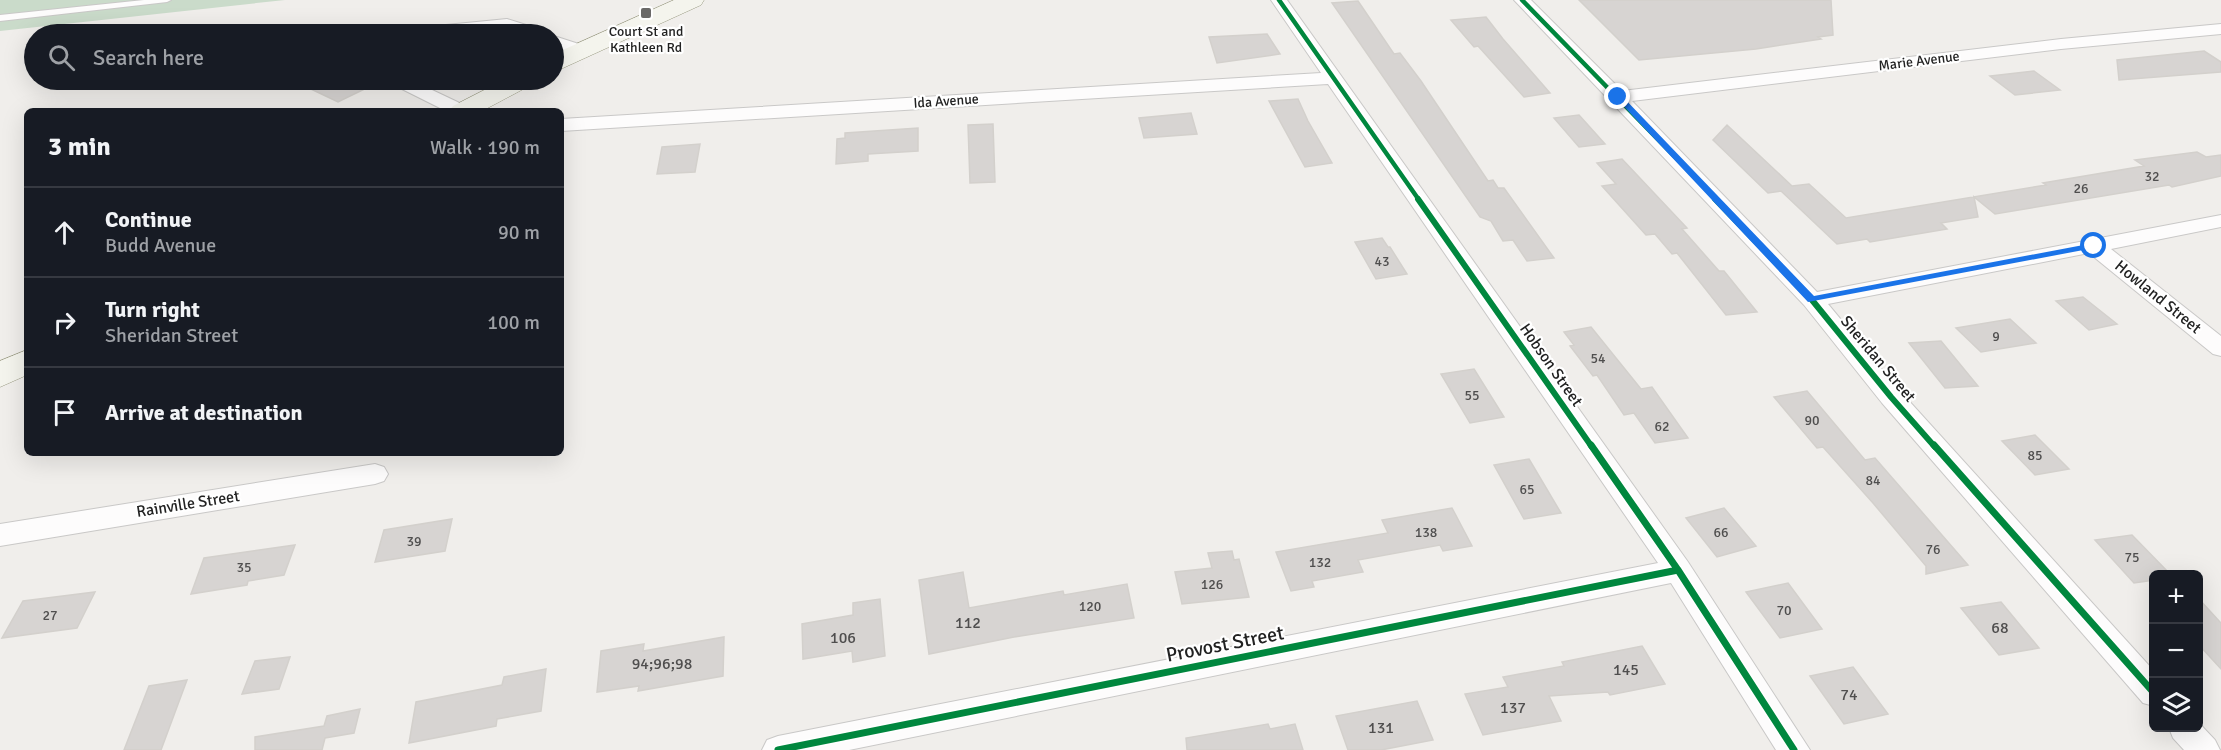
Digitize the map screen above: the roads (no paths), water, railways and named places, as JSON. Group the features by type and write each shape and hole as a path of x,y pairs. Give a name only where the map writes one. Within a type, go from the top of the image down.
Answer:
{"street":[{"name":"Hobson Street","path":"1279,0 1678,570 1794,750"},
{"name":"Sheridan Street","path":"1522,0 1812,300 1891,397 2149,687"},
{"path":"564,58 685,1"},
{"name":"Marie Avenue","path":"1618,97 2061,44 2221,29"},
{"path":"564,45 579,50"},
{"name":"Ida Avenue","path":"564,125 1332,78"},
{"path":"419,90 456,108"},
{"path":"468,108 503,90"},
{"path":"1812,300 2221,221"},
{"name":"Howland Street","path":"2094,246 2221,348"},
{"path":"0,375 24,363"},
{"name":"Rainville Street","path":"0,535 375,474"},
{"name":"Provost Street","path":"778,750 1678,570"},
{"path":"2188,732 2204,750"}],"lane":[{"path":"0,18 166,0"}],"place":[{"name":"Court St and Kathleen Rd","path":"646,13"}]}
